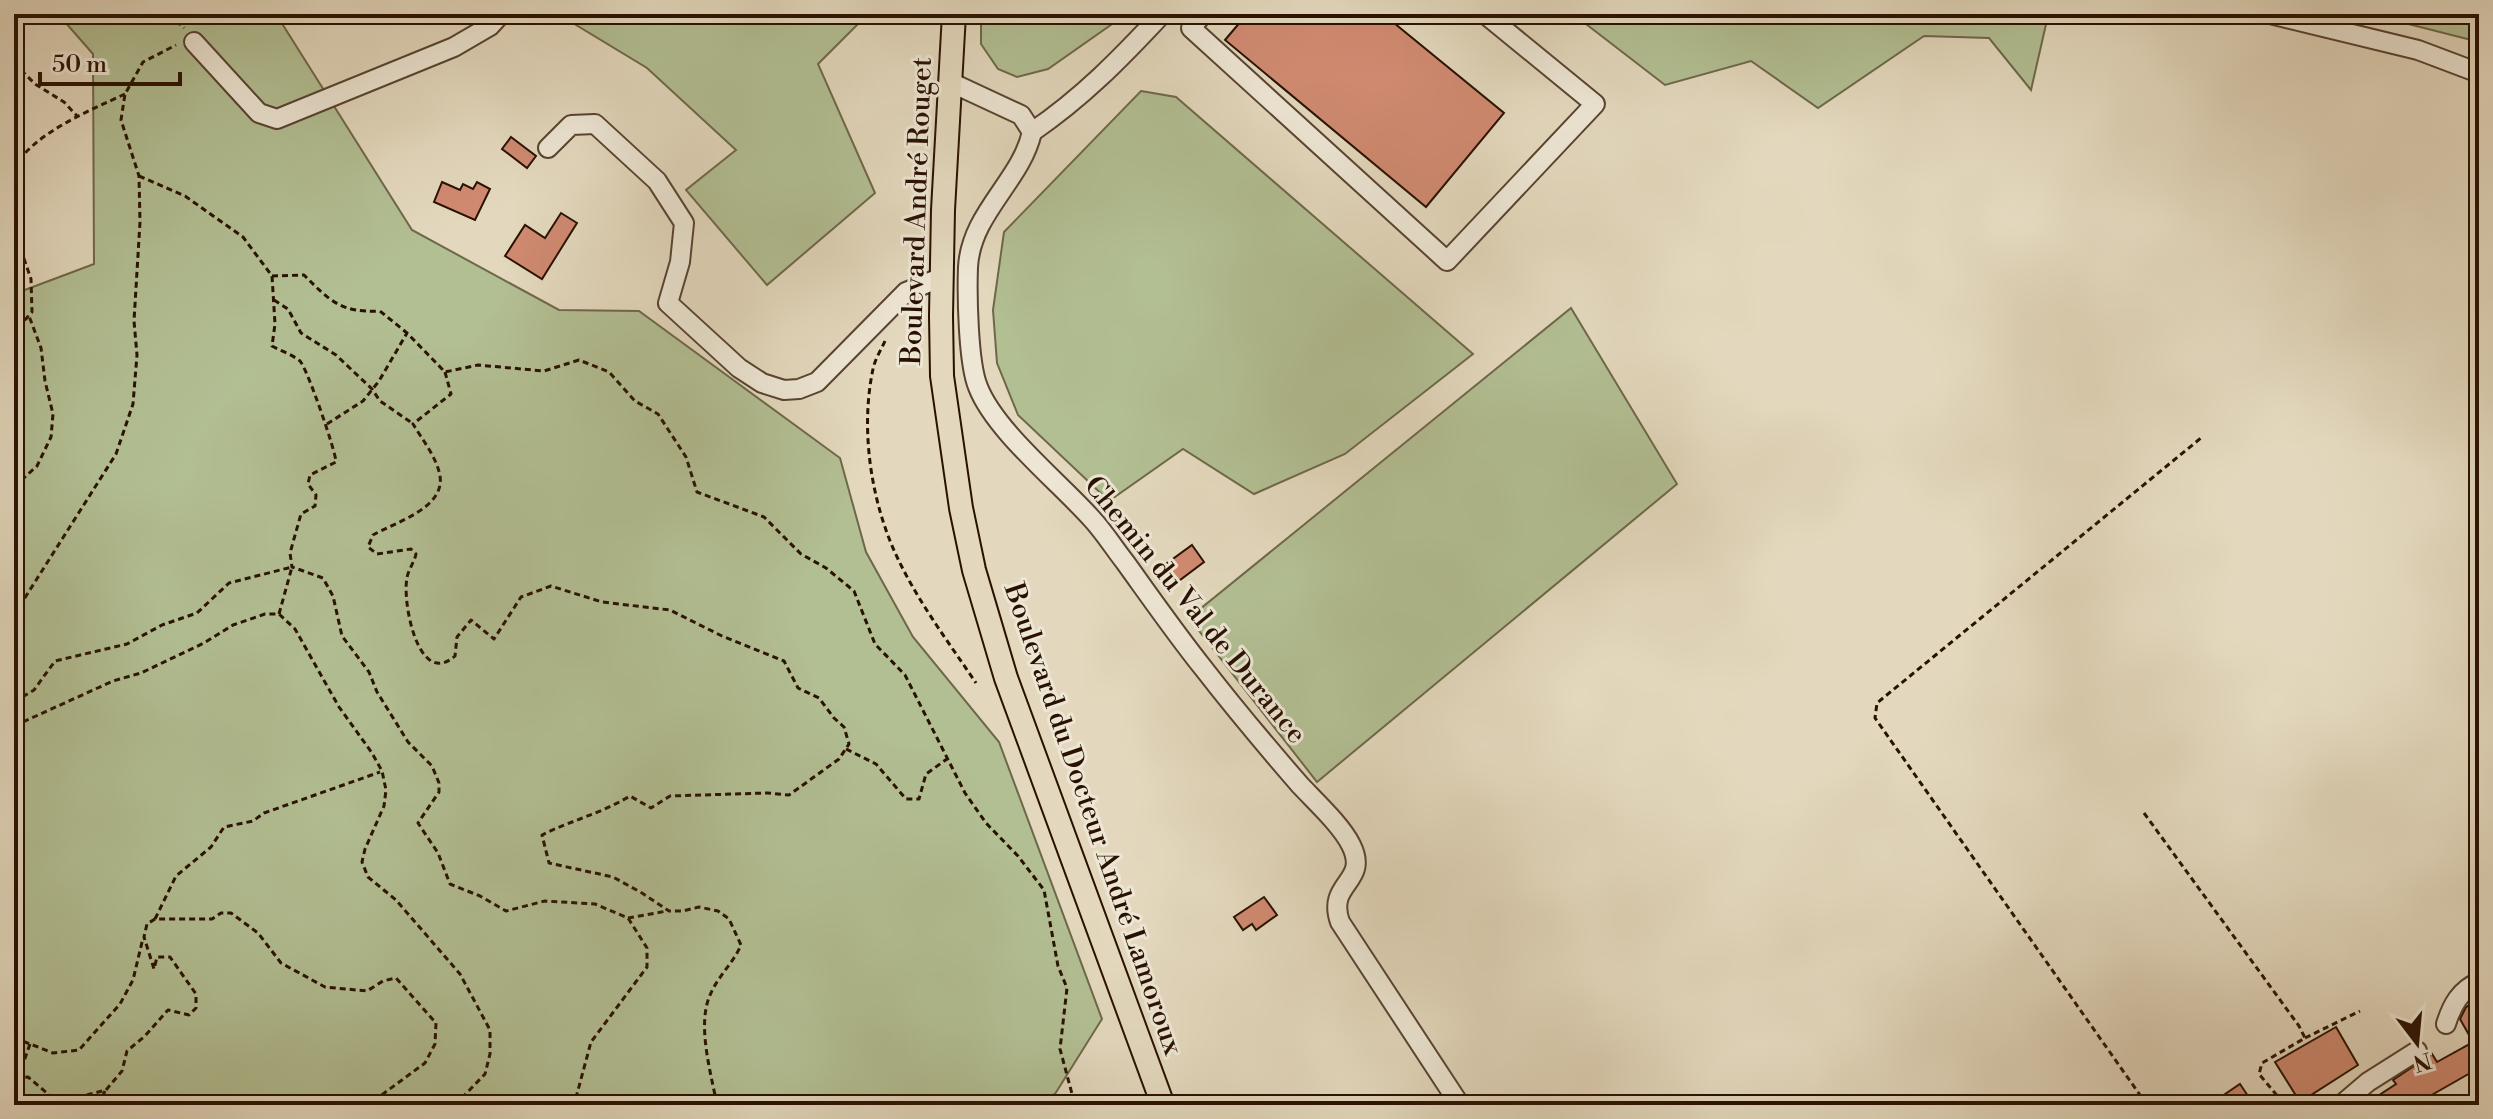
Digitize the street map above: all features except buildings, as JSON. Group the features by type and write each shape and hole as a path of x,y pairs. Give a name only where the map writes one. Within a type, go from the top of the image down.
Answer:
{"main road":[{"name":"Boulevard André Rouget","path":"952,457 942,376 942,277 954,14"},
{"name":"Boulevard du Docteur André Lamoroux","path":"952,457 974,570 1006,678 1163,1105"}],"street":[{"path":"194,42 259,113 277,119 454,47 490,26 501,14"},
{"path":"950,82 1021,115 1032,132 1067,108 1110,70 1162,14"},
{"path":"1203,14 1191,28 1447,261 1595,104 1485,14"},
{"path":"2270,14 2418,50 2479,73"},
{"path":"548,148 571,125 595,124 657,181 684,223 680,262 668,303 739,368 762,383 784,390 799,389 817,382 906,292 942,277"},
{"name":"Chemin du Val de Durance","path":"1032,132 1028,149 985,212 968,264 972,357 977,386 994,415 1094,521 1204,669 1283,766 1349,840 1357,860 1355,873 1338,897 1336,908 1340,922 1460,1105"},
{"path":"2446,1024 2451,1006 2467,987 2479,982"},
{"path":"2341,1105 2368,1082 2417,1051"}],"path":[{"path":"14,615 116,454 133,404 137,355 134,321 140,222 139,176 121,120 125,94 143,62 179,44 194,42"},
{"path":"14,63 35,84 64,102 77,116"},
{"path":"14,169 19,158 66,121 125,94"},
{"path":"139,176 185,196 243,237 272,276 275,324 272,346 302,362 326,424 327,438 336,452 336,462 310,475 308,484 316,495 315,506 301,514 290,553 292,567 279,614"},
{"path":"14,230 31,279 32,312 17,329 14,338"},
{"path":"272,276 304,275 329,299 356,312 380,311 407,333 445,372 451,394 413,424"},
{"path":"274,300 288,309 301,333 336,355 372,389 380,401 413,424 440,474 439,493 430,504 373,535 368,547 377,554 411,549 416,554 406,579 409,616 418,648 425,658 438,664 449,662 455,656 457,637 471,620 494,639 521,597 551,586 602,602 670,610 722,636 784,661 798,688 819,698 844,727 849,744 839,759 789,795 670,796 651,808 630,796 605,811 542,835 549,863 613,877 669,911"},
{"path":"14,487 37,466 51,437 53,414 41,348 29,316"},
{"path":"326,424 363,401 407,333"},
{"path":"885,341 873,366 866,417 880,510 897,557 922,604 976,683"},
{"path":"445,372 478,365 544,371 579,360 609,372 635,401 658,414 686,457 697,492 764,517 801,554 826,568 854,591 875,644 905,675 965,793 986,823 1018,856 1044,890 1058,966 1067,988 1060,1049 1075,1105"},
{"path":"2147,1105 1875,718 1877,703 2201,438"},
{"path":"14,702 34,690 55,661 127,644 162,625 197,613 229,583 292,567 323,578 333,596 342,636 369,672 377,692 408,742 432,766 439,792 418,823 438,853 450,884 506,911 545,901 595,904 628,918 699,907 718,911 729,919 741,945 711,992 704,1010 717,1105"},
{"path":"14,726 113,681 141,673 204,643 233,625 265,614 279,614 295,629 339,707 382,771 386,790 384,806 362,862 368,877 396,900 460,974 490,1030 490,1054 485,1074 455,1105"},
{"path":"846,749 876,764 906,799 919,799 926,774 947,759"},
{"path":"14,1042 20,1040 53,1053 79,1050 120,1004 133,980 147,924 155,919 176,876 211,847 224,827 253,821 264,813 382,771"},
{"path":"2144,813 2305,1038"},
{"path":"155,919 212,919 221,913 231,913 258,933 281,963 325,987 367,991 383,981 396,978 436,1023 435,1044 425,1063 368,1105"},
{"path":"574,1105 591,1042 647,967 647,948 628,918"},
{"path":"98,1105 122,1071 127,1051 168,1010 189,1015 196,1008 196,994 170,957 157,957 154,969 144,937"},
{"path":"2285,1105 2259,1074 2262,1063 2360,1011"},
{"path":"14,1090 30,1044"},
{"path":"18,1078 28,1077 54,1099 71,1099 106,1090"},
{"path":"57,1105 63,1099"}],"green space":[{"path":"58,14 276,14 412,230 559,310 639,311 840,458 866,552 913,637 999,742 1102,1019 1055,1094 1030,1105 14,1105 14,294 94,264 93,54"},
{"path":"558,14 868,14 818,64 875,193 767,285 686,190 736,150 647,68"},
{"path":"981,14 1122,14 1048,69 1017,77 998,69 981,44"},
{"path":"1573,14 2043,14 2047,20 2031,90 1989,38 1924,36 1818,108 1751,61 1665,85"},
{"path":"2369,14 2479,14 2479,42"},
{"path":"1141,91 1176,97 1473,354 1345,454 1254,494 1183,449 1109,501 1018,415 997,363 993,310 1004,232"},
{"path":"1571,308 1677,484 1317,782 1189,618"}]}
